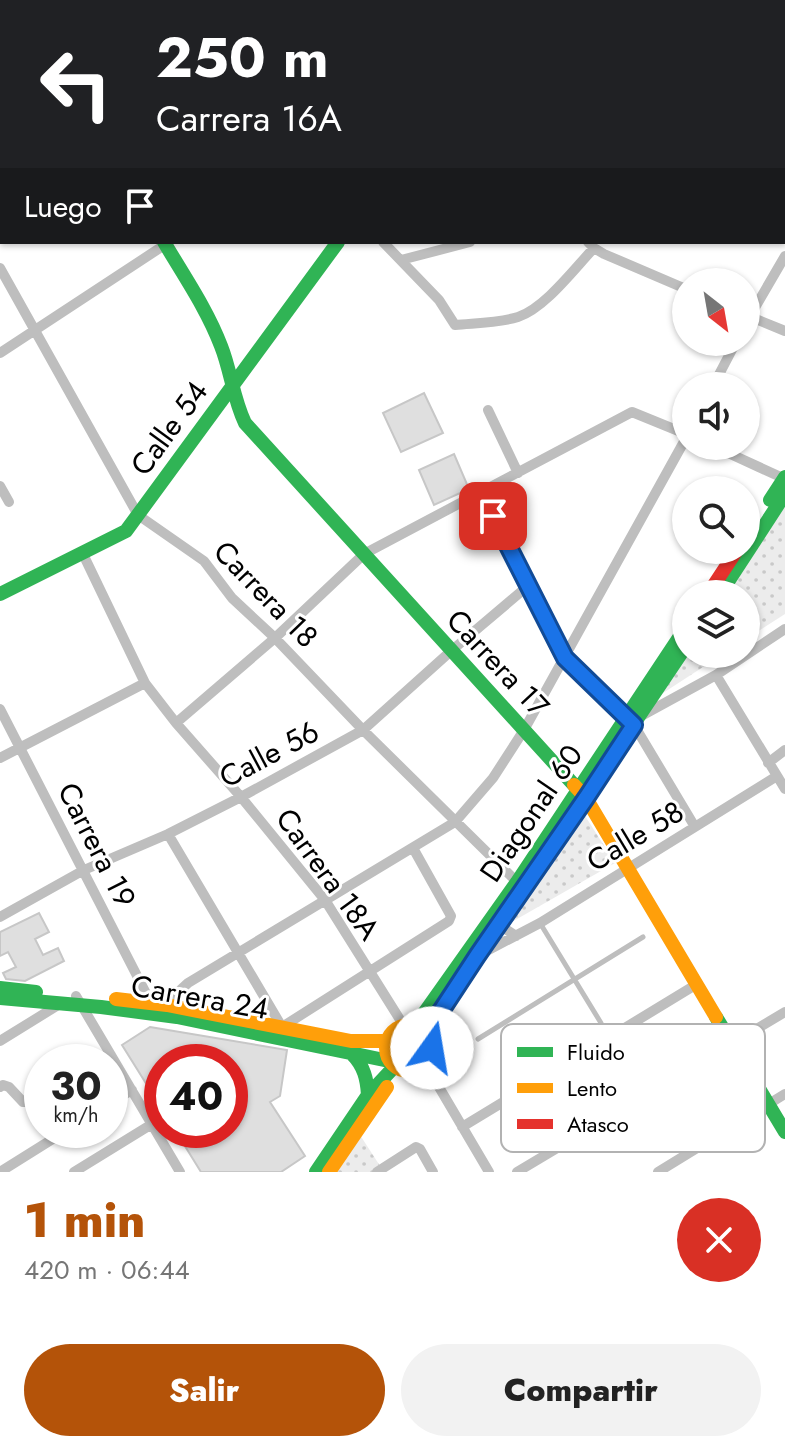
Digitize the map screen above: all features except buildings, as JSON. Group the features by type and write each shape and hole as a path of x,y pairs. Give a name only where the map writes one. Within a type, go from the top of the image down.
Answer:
{"street":[{"path":"0,353 164,244"},
{"name":"Carrera 17","path":"167,244 215,333 245,423 582,794 720,1024"},
{"name":"Calle 54","path":"0,594 126,531 337,244"},
{"path":"385,244 439,300 455,325 518,317 532,311 546,299 591,245 672,283"},
{"path":"401,260 462,244"},
{"path":"760,297 785,256"},
{"name":"Carrera 18","path":"0,268 138,515 204,561 232,598 517,882"},
{"path":"760,322 785,331"},
{"path":"488,410 518,473"},
{"path":"176,723 275,638 364,554 632,412 672,430"},
{"path":"167,1005 188,983 455,822 493,778 524,730 673,460"},
{"path":"744,460 785,478 760,515"},
{"path":"0,486 9,502"},
{"path":"481,493 565,658 633,720 695,827"},
{"path":"729,580 785,494"},
{"name":"Carrera 18A","path":"82,552 145,683 325,900 369,972 410,1026"},
{"name":"Calle 56","path":"0,917 84,870 168,834 241,797 363,730 529,585"},
{"path":"633,720 716,675 785,629"},
{"name":"Diagonal 60","path":"633,720 672,652"},
{"name":"Diagonal 60","path":"410,1026 582,794 672,666"},
{"path":"716,675 785,789"},
{"path":"0,758 145,683"},
{"name":"Carrera 19","path":"0,709 151,1003"},
{"path":"768,763 785,750"},
{"name":"Calle 58","path":"477,956 540,923 777,776"},
{"name":"Diagonal 60","path":"429,1036 437,1017 582,794"},
{"path":"168,834 282,1027 449,921 451,916 413,848"},
{"path":"501,921 504,928 516,936"},
{"path":"631,1024 697,984"},
{"name":"Carrera 24","path":"0,988 202,1021 398,1066"},
{"name":"Carrera 24","path":"0,998 151,1003 351,1041 388,1041"},
{"path":"0,1041 73,1000 103,1044"},
{"path":"765,1024 785,1012"},
{"path":"410,1026 425,1031 429,1036 431,1054 426,1065 418,1069 398,1066 387,1053 392,1034 410,1026"},
{"path":"352,1054 367,1076 368,1095"},
{"path":"426,1065 489,1172"},
{"path":"316,1172 368,1095 398,1066"},
{"path":"329,1172 393,1080 398,1066"},
{"path":"128,1083 144,1110"},
{"path":"0,1087 9,1087 24,1102"},
{"path":"128,1092 132,1090"},
{"path":"765,1106 785,1094"},
{"name":"Carrera 17","path":"765,1098 785,1132"},
{"path":"462,1127 501,1103"},
{"path":"74,1172 144,1129"},
{"path":"377,1172 416,1147 433,1172"},
{"path":"0,1172 38,1148"},
{"path":"166,1148 180,1172"},
{"path":"517,1172 551,1152"},
{"path":"658,1172 691,1152"}],"lane":[{"path":"540,923 601,1023"},
{"path":"502,1024 643,937"},
{"path":"478,1039 501,1025"}],"shaded area":[{"path":"785,504 785,614 760,630 760,580 735,580 746,564 760,564 760,542"},
{"path":"678,668 701,668 660,695"},
{"path":"582,811 615,863 510,923"},
{"path":"409,1032 420,1037 425,1048 420,1059 409,1064 398,1059 393,1048 398,1037"},
{"path":"360,1135 382,1169 377,1172 336,1172"}],"traffic: fast":[{"path":"165,244 215,332 245,423 574,785"},
{"path":"0,594 126,531 337,244"},
{"path":"770,500 785,477"},
{"path":"729,580 785,494"},
{"path":"415,1026 517,882 672,648"},
{"path":"537,868 672,667"},
{"path":"429,1036 437,1017 475,958"},
{"path":"0,988 36,992"},
{"path":"0,998 177,1017 389,1061"},
{"path":"716,1017 720,1024"},
{"path":"352,1054 364,1073 368,1095"},
{"path":"316,1172 368,1095 395,1066"},
{"path":"765,1099 785,1132"}],"traffic: slow":[{"path":"574,785 586,798 716,1017"},
{"path":"116,999 167,1005 351,1041 388,1041"},
{"path":"409,1025 425,1032 432,1048 425,1064 409,1071 393,1064 386,1048 393,1032 409,1025"},
{"path":"329,1172 387,1087"}],"traffic: jam":[{"path":"717,580 728,564"}],"route":[{"path":"432,1048 429,1036 437,1017 634,725 565,658 493,516"}]}
